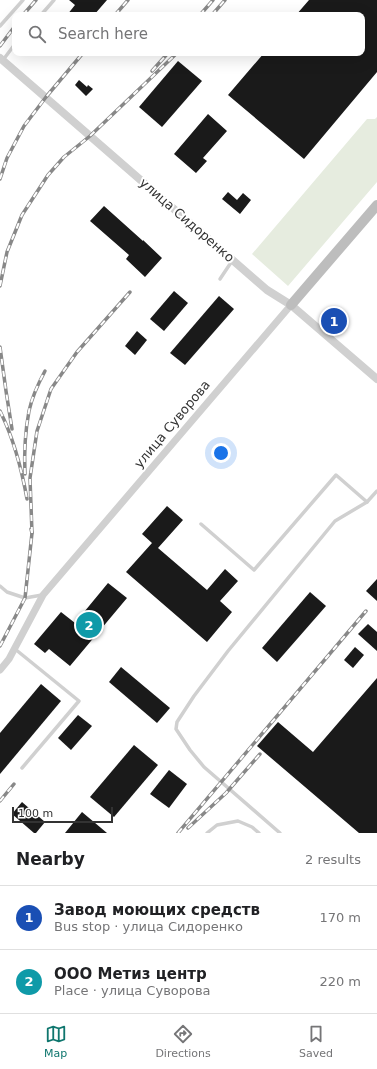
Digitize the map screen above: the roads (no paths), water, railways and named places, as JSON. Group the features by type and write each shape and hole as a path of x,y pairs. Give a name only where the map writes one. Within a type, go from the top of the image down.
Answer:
{"main road":[{"name":"улица Суворова","path":"290,305 377,205"}],"street":[{"name":"улица Сидоренко","path":"1,59 267,290 290,305 377,379"},
{"name":"улица Суворова","path":"0,670 15,649 43,595 290,305"}],"lane":[{"path":"12,12 23,0"},
{"path":"44,12 54,0"},
{"path":"0,26 12,12"},
{"path":"1,59 12,47"},
{"path":"220,279 232,260"},
{"path":"201,524 254,570 336,475 367,502"},
{"path":"280,833 196,759 176,729 177,722 194,696 228,651 335,521 367,502 376,494"},
{"path":"0,586 7,592 24,598 43,595"},
{"path":"15,649 79,700 22,768"},
{"path":"207,833 217,825 238,821 252,827 259,833"}],"railway":[{"path":"26,12 36,0"},
{"path":"118,12 128,0"},
{"path":"203,12 213,0"},
{"path":"215,12 225,0"},
{"path":"0,46 12,30"},
{"path":"0,179 7,158 24,126 80,56"},
{"path":"152,71 165,56"},
{"path":"0,286 7,252 22,215 48,175 64,157 90,136 174,56"},
{"path":"32,533 30,478 37,431 51,389 77,352 130,292"},
{"path":"0,347 12,429"},
{"path":"25,474 25,442 29,411 45,371"},
{"path":"0,411 16,454 27,499"},
{"path":"0,646 25,598 32,533 31,529"},
{"path":"178,833 366,611"},
{"path":"188,828 226,793 260,754"},
{"path":"0,801 14,784"}],"place":[{"name":"Завод моющих средств","path":"334,321"},
{"name":"ООО Метиз центр","path":"89,625"}]}
